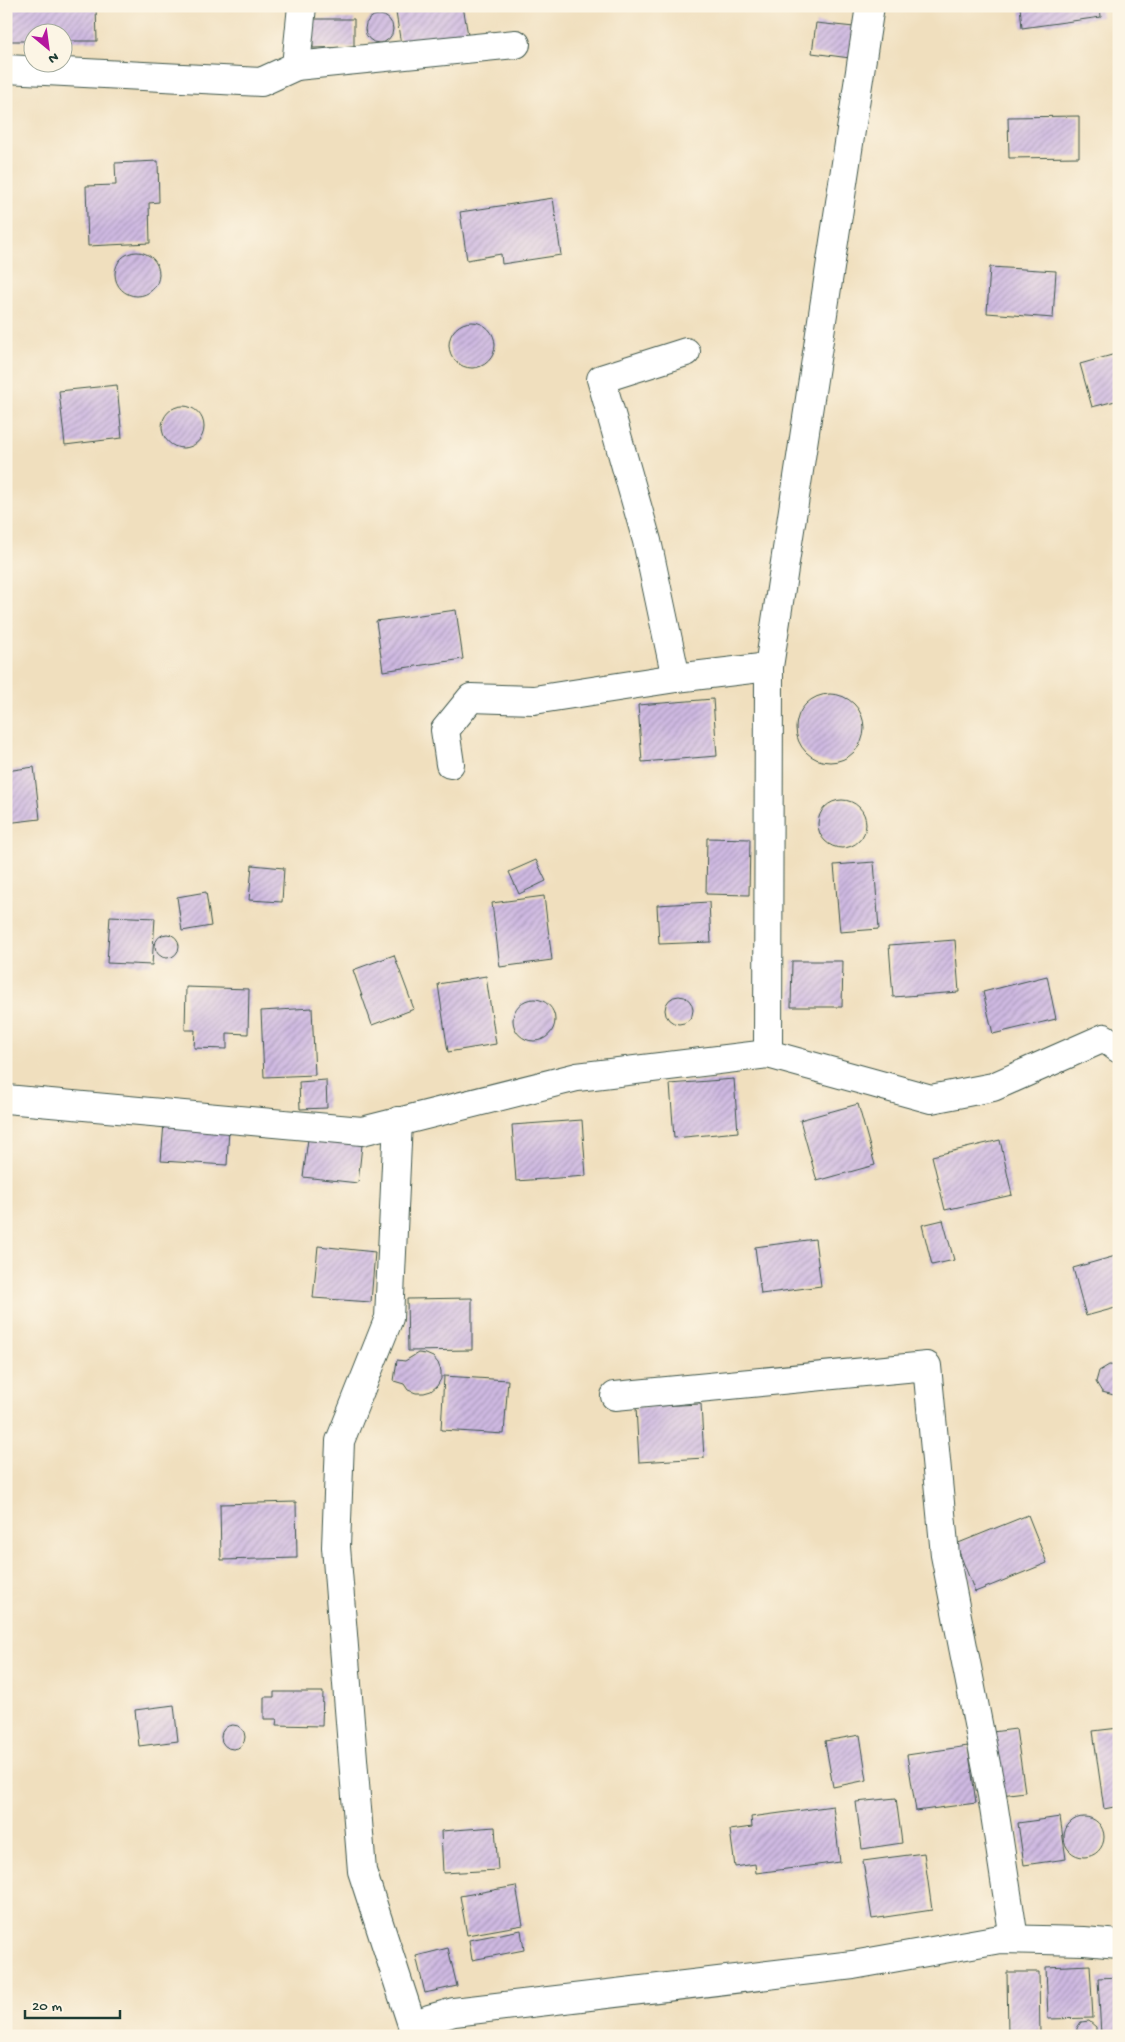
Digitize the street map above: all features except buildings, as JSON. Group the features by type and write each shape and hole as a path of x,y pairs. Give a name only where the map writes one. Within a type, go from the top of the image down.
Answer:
{"street":[{"path":"296,66 302,6"},
{"path":"768,1054 769,667 870,6"},
{"path":"6,69 261,82 296,66 516,44"},
{"path":"676,678 647,541 601,379 686,352"},
{"path":"450,764 445,730 471,698 534,700 676,678 769,667"},
{"path":"6,1100 362,1130 576,1077 768,1054 931,1099 993,1087 1104,1038 1119,1049"},
{"path":"398,1121 389,1318 340,1441 336,1547 362,1872 414,2035 430,2019 454,2012 853,1965 1000,1939 1084,1941 1119,1944"},
{"path":"614,1396 927,1366 945,1555 992,1795 1014,1939"}]}
